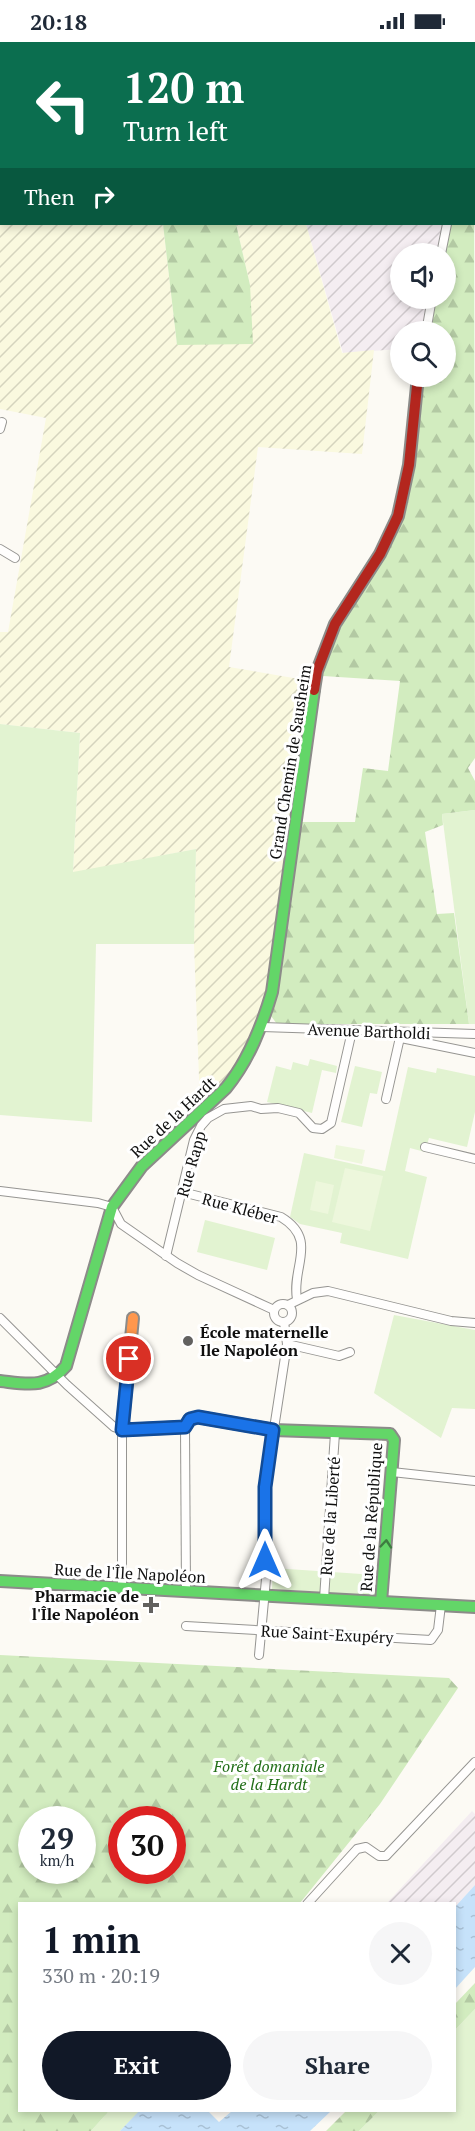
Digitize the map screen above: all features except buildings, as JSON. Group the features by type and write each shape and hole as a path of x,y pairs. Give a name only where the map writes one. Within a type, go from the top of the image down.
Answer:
{"street":[{"path":"443,243 447,225"},
{"name":"Grand Chemin de Sausheim","path":"262,1027 272,992 317,671 335,624 380,554 398,516 409,465 417,387"},
{"path":"0,549 15,558"},
{"name":"Avenue Bartholdi","path":"262,1027 352,1030 401,1035 475,1034"},
{"name":"Rue de la Hardt","path":"58,1375 66,1366 112,1207 142,1166 231,1083 262,1027"},
{"name":"Rue Rapp","path":"166,1256 194,1140 205,1121 219,1111 251,1106 278,1108 299,1113 313,1128 327,1127 332,1123 352,1030"},
{"path":"453,1048 457,1033"},
{"path":"386,1099 401,1035 475,1053"},
{"path":"425,1147 475,1160"},
{"path":"0,1191 98,1203 112,1207 121,1224 166,1256 198,1275 274,1310"},
{"name":"Rue Kléber","path":"182,1192 281,1217 290,1224 298,1233 302,1246 297,1299"},
{"path":"105,1228 121,1224"},
{"path":"274,1310 281,1304 288,1305 313,1293 328,1291 451,1321 475,1323"},
{"path":"284,1322 288,1321 292,1315 288,1305"},
{"path":"274,1310 275,1318 284,1322"},
{"path":"0,1318 114,1426 122,1430 185,1427"},
{"path":"122,1588 122,1430 134,1318"},
{"path":"259,1654 265,1596 265,1487 287,1344 284,1322"},
{"path":"287,1344 339,1356 350,1352"},
{"path":"0,1381 43,1384 58,1375"},
{"path":"186,1591 185,1427 190,1419 198,1417 273,1430 335,1432"},
{"name":"Rue de la République","path":"335,1432 390,1434 394,1440 381,1602"},
{"name":"Rue de la Liberté","path":"324,1599 335,1432"},
{"path":"392,1472 475,1481"},
{"name":"Rue de l'Île Napoléon","path":"0,1581 475,1607"},
{"name":"Rue Saint-Exupéry","path":"186,1626 431,1640 438,1630 441,1605"},
{"path":"309,1902 357,1849 366,1847 379,1857 387,1856 475,1762"}],"shaded area":[{"path":"306,225 450,225 447,243 390,243 390,309 434,309 432,321 390,321 390,350 343,353"},
{"path":"472,1811 475,1814 475,1885 456,1906 456,1902 388,1902"}],"green space":[{"path":"0,225 163,225 177,345 250,285 236,225 306,225 342,353 374,350 362,454 258,447 229,667 311,681 287,834 268,991 260,1024 235,1070 200,1104 194,944 196,849 73,873 80,733 0,724 0,632 8,632 46,418 0,409"},
{"path":"163,225 236,225 250,285 253,344 177,345"},
{"path":"450,225 474,225 475,758 468,768 475,781 475,810 442,814 443,825 425,832 437,914 454,913 469,1024 277,1024 271,1016 301,822 355,822 363,768 388,771 400,681 323,676 342,625 386,555 398,526 413,463 423,387 456,387 456,321 432,321 434,309 456,309 456,243 447,243"},
{"path":"0,724 80,733 73,872 196,849 194,944 96,944 92,1122 0,1115"},
{"path":"475,810 475,1024 469,1024 442,814"},
{"path":"310,1059 337,1066 336,1073 322,1070 312,1113 267,1102 276,1066 291,1070 293,1062 308,1066"},
{"path":"355,1066 382,1072 377,1094 370,1093 362,1127 341,1122"},
{"path":"408,1067 436,1073 437,1068 475,1076 475,1112 467,1147 429,1138 425,1152 410,1148 405,1171 427,1177 408,1259 340,1243 342,1233 300,1224 290,1217 304,1153 385,1171"},
{"path":"336,1145 365,1150 362,1164 334,1158"},
{"path":"345,1168 383,1176 370,1231 332,1222"},
{"path":"316,1181 334,1185 328,1214 310,1210"},
{"path":"205,1220 275,1238 267,1270 197,1252"},
{"path":"394,1315 475,1330 475,1409 452,1408 441,1438 374,1393"},
{"path":"273,1568 376,1575 375,1596 272,1589"},
{"name":"Forêt domaniale de la Hardt","path":"0,1655 449,1678 458,1688 380,1804 301,1902 18,1902 18,2112 108,2112 91,2131 0,2131"},
{"path":"475,1983 475,2009 456,2029 456,2003"},
{"path":"475,2009 475,2131 359,2131 378,2112 456,2112 456,2029"},
{"path":"108,2112 139,2112 120,2131 91,2131"},
{"path":"345,2112 378,2112 359,2131 326,2131"}],"water":[{"path":"475,1885 475,1967 456,1988 456,1906"},
{"path":"138,2112 209,2112 219,2122 231,2112 330,2112 310,2131 120,2131"}],"traffic: fast":[{"path":"0,1381 28,1384 44,1382 66,1366 112,1207 142,1166 226,1088 254,1042 272,992 314,690"},
{"path":"189,1420 198,1417 273,1430 390,1434 394,1440 381,1602"},
{"path":"0,1581 475,1607"}],"traffic: slow":[{"path":"133,1318 122,1430 185,1427 189,1420"}],"traffic: jam":[{"path":"314,690 317,671 335,624 380,554 398,516 409,465 417,387"}],"place":[{"name":"École maternelle Ile Napoléon","path":"188,1341"},
{"name":"Pharmacie de l'Île Napoléon","path":"151,1605"}],"route":[{"path":"129,1359 122,1430 185,1427 190,1419 198,1417 273,1430 265,1487 265,1560"}]}
